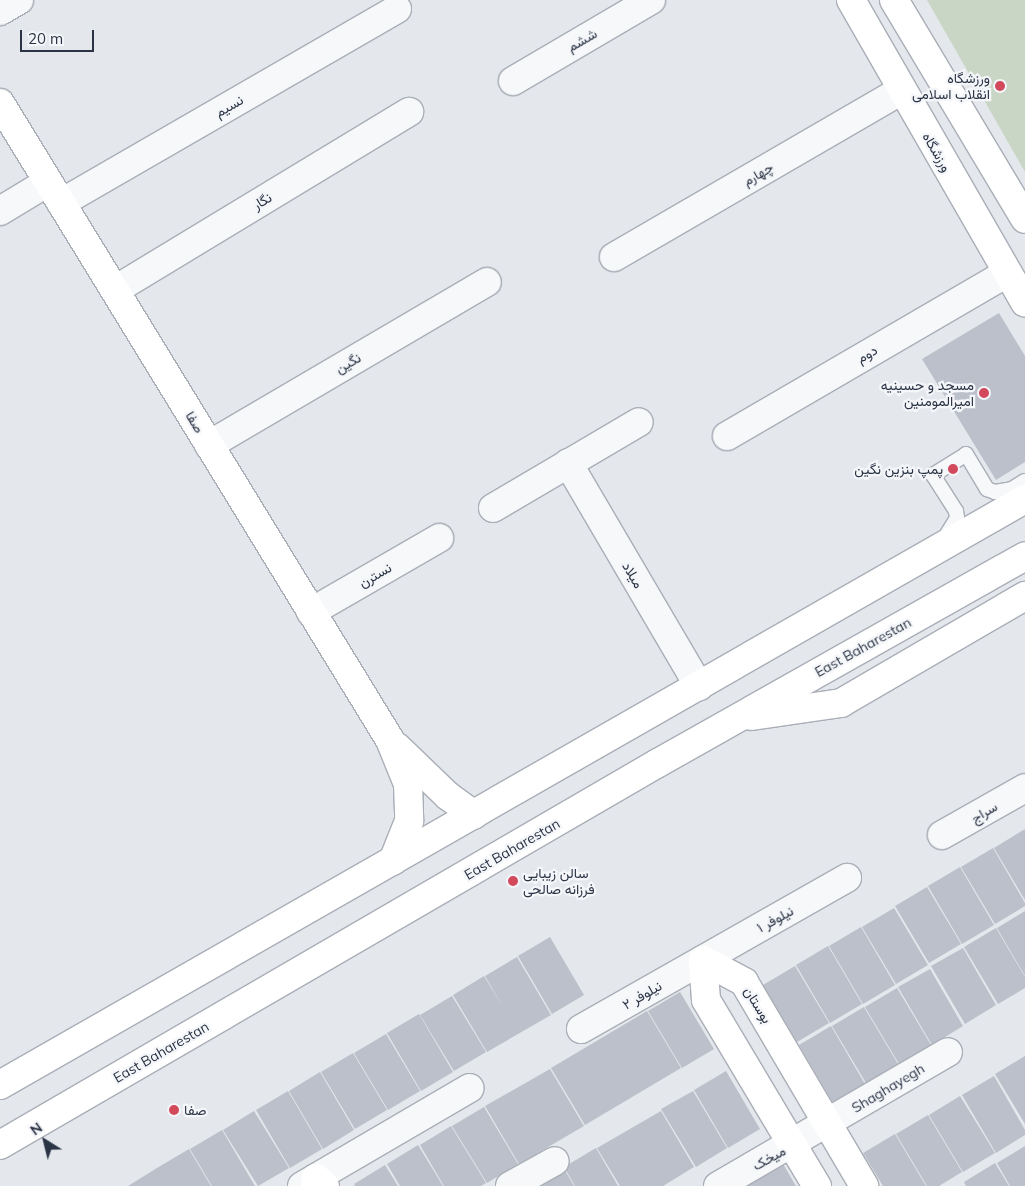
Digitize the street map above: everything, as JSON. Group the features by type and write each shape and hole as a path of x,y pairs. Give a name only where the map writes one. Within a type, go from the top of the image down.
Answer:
{"main road":[{"name":"ورزشگاه","path":"851,0 1025,304"},
{"path":"894,0 1025,219"},
{"name":"صفا","path":"0,103 390,740"},
{"path":"0,1085 474,815 938,547 1025,499"},
{"name":"East Baharestan","path":"0,1145 738,718 1025,556"},
{"path":"738,718 841,703 1025,596"},
{"path":"390,740 448,796 474,815"},
{"path":"390,740 408,784 409,821 393,861"},
{"path":"703,960 706,1000 817,1186"},
{"name":"بوستان","path":"703,960 744,982 864,1186"},
{"path":"734,1046 768,1023"}],"street":[{"path":"0,11 19,0"},
{"name":"ششم","path":"513,81 651,0"},
{"name":"نسیم","path":"0,211 54,192 397,9"},
{"name":"چهارم","path":"614,257 902,90"},
{"name":"نگار","path":"115,290 409,112"},
{"name":"دوم","path":"727,436 1007,273"},
{"name":"نگین","path":"209,445 487,282"},
{"path":"493,508 639,422"},
{"name":"میلاد","path":"568,463 698,686"},
{"name":"نسترن","path":"311,612 439,538"},
{"name":"سراج","path":"942,835 1025,788"},
{"name":"نیلوفر ۱","path":"703,960 848,878"},
{"name":"نیلوفر ۲","path":"581,1030 703,960"},
{"name":"Shaghayegh","path":"793,1144 948,1052"},
{"path":"314,1184 470,1088"},
{"name":"میخک","path":"718,1186 793,1144"},
{"path":"510,1186 555,1161"}],"lane":[{"path":"938,547 957,518 956,511 933,475 966,454 988,488 995,492 1012,489 1025,481"}],"green space":[{"name":"ورزشگاه انقلاب اسلامی","path":"927,0 1025,0 1025,172"}],"building":[{"name":"مسجد و حسینیه امیرالمومنین","path":"999,313 1025,356 1025,462 996,480 922,359"},
{"path":"1025,829 1025,900 994,848"},
{"path":"993,848 1025,903 1025,906 995,924 961,867"},
{"path":"960,867 994,925 962,944 928,886"},
{"path":"927,887 961,944 929,963 895,906"},
{"path":"894,908 928,965 896,984 862,927"},
{"path":"1025,911 1025,976 997,928"},
{"path":"861,927 895,985 863,1004 829,946"},
{"path":"996,928 1025,977 1025,988 998,1004 964,947"},
{"path":"550,937 584,995 552,1014 518,956"},
{"path":"828,946 862,1004 830,1023 796,965"},
{"path":"963,948 996,1005 965,1024 931,966"},
{"path":"517,957 551,1015 487,1052 453,995 484,976 503,1007 485,976"},
{"path":"795,966 829,1023 797,1042 763,985"},
{"path":"930,969 963,1026 932,1045 898,987"},
{"path":"897,988 931,1045 899,1064 865,1007"},
{"path":"680,992 714,1049 682,1068 648,1011"},
{"path":"452,996 486,1052 454,1071 420,1015"},
{"path":"864,1007 898,1064 866,1083 832,1026"},
{"path":"647,1011 681,1068 585,1125 551,1068"},
{"path":"419,1014 453,1072 421,1091 387,1033"},
{"path":"831,1026 865,1084 833,1103 799,1045"},
{"path":"386,1034 420,1091 388,1110 354,1053"},
{"path":"353,1053 387,1110 355,1129 321,1072"},
{"path":"1025,1056 1025,1124 995,1074"},
{"path":"550,1069 584,1126 519,1164 485,1106"},
{"path":"726,1071 760,1129 728,1148 694,1090"},
{"path":"320,1072 354,1130 323,1149 289,1091"},
{"path":"994,1076 1025,1130 1025,1135 996,1153 962,1095"},
{"path":"288,1091 322,1149 290,1168 256,1110"},
{"path":"693,1091 727,1148 696,1167 661,1109"},
{"path":"960,1096 995,1153 963,1172 929,1115"},
{"path":"484,1107 518,1164 487,1183 452,1126"},
{"path":"254,1111 289,1168 258,1186 223,1130"},
{"path":"661,1111 694,1167 663,1186 620,1186 597,1148"},
{"path":"928,1115 962,1172 939,1186 927,1186 896,1134"},
{"path":"451,1126 486,1183 481,1186 444,1186 420,1145"},
{"path":"222,1130 255,1186 212,1186 190,1149"},
{"path":"895,1134 926,1186 883,1186 863,1153"},
{"path":"418,1145 443,1186 400,1186 387,1164"},
{"path":"1025,1146 1025,1186 1010,1186 997,1163"},
{"path":"596,1148 618,1186 575,1186 564,1167"},
{"path":"189,1149 211,1186 128,1186 157,1168"},
{"path":"995,1163 1009,1186 966,1186 964,1182"},
{"path":"783,1164 796,1186 746,1186 751,1183"},
{"path":"385,1165 398,1186 355,1186 354,1184"},
{"path":"563,1167 574,1186 532,1186"}],"place":[{"name":"ورزشگاه انقلاب اسلامی","path":"1000,86"},
{"name":"مسجد و حسینیه امیرالمومنین","path":"984,393"},
{"name":"پمپ بنزین نگین","path":"953,469"},
{"name":"سالن زیبایی فرزانه صالحی","path":"513,881"},
{"name":"صفا","path":"174,1110"}]}
